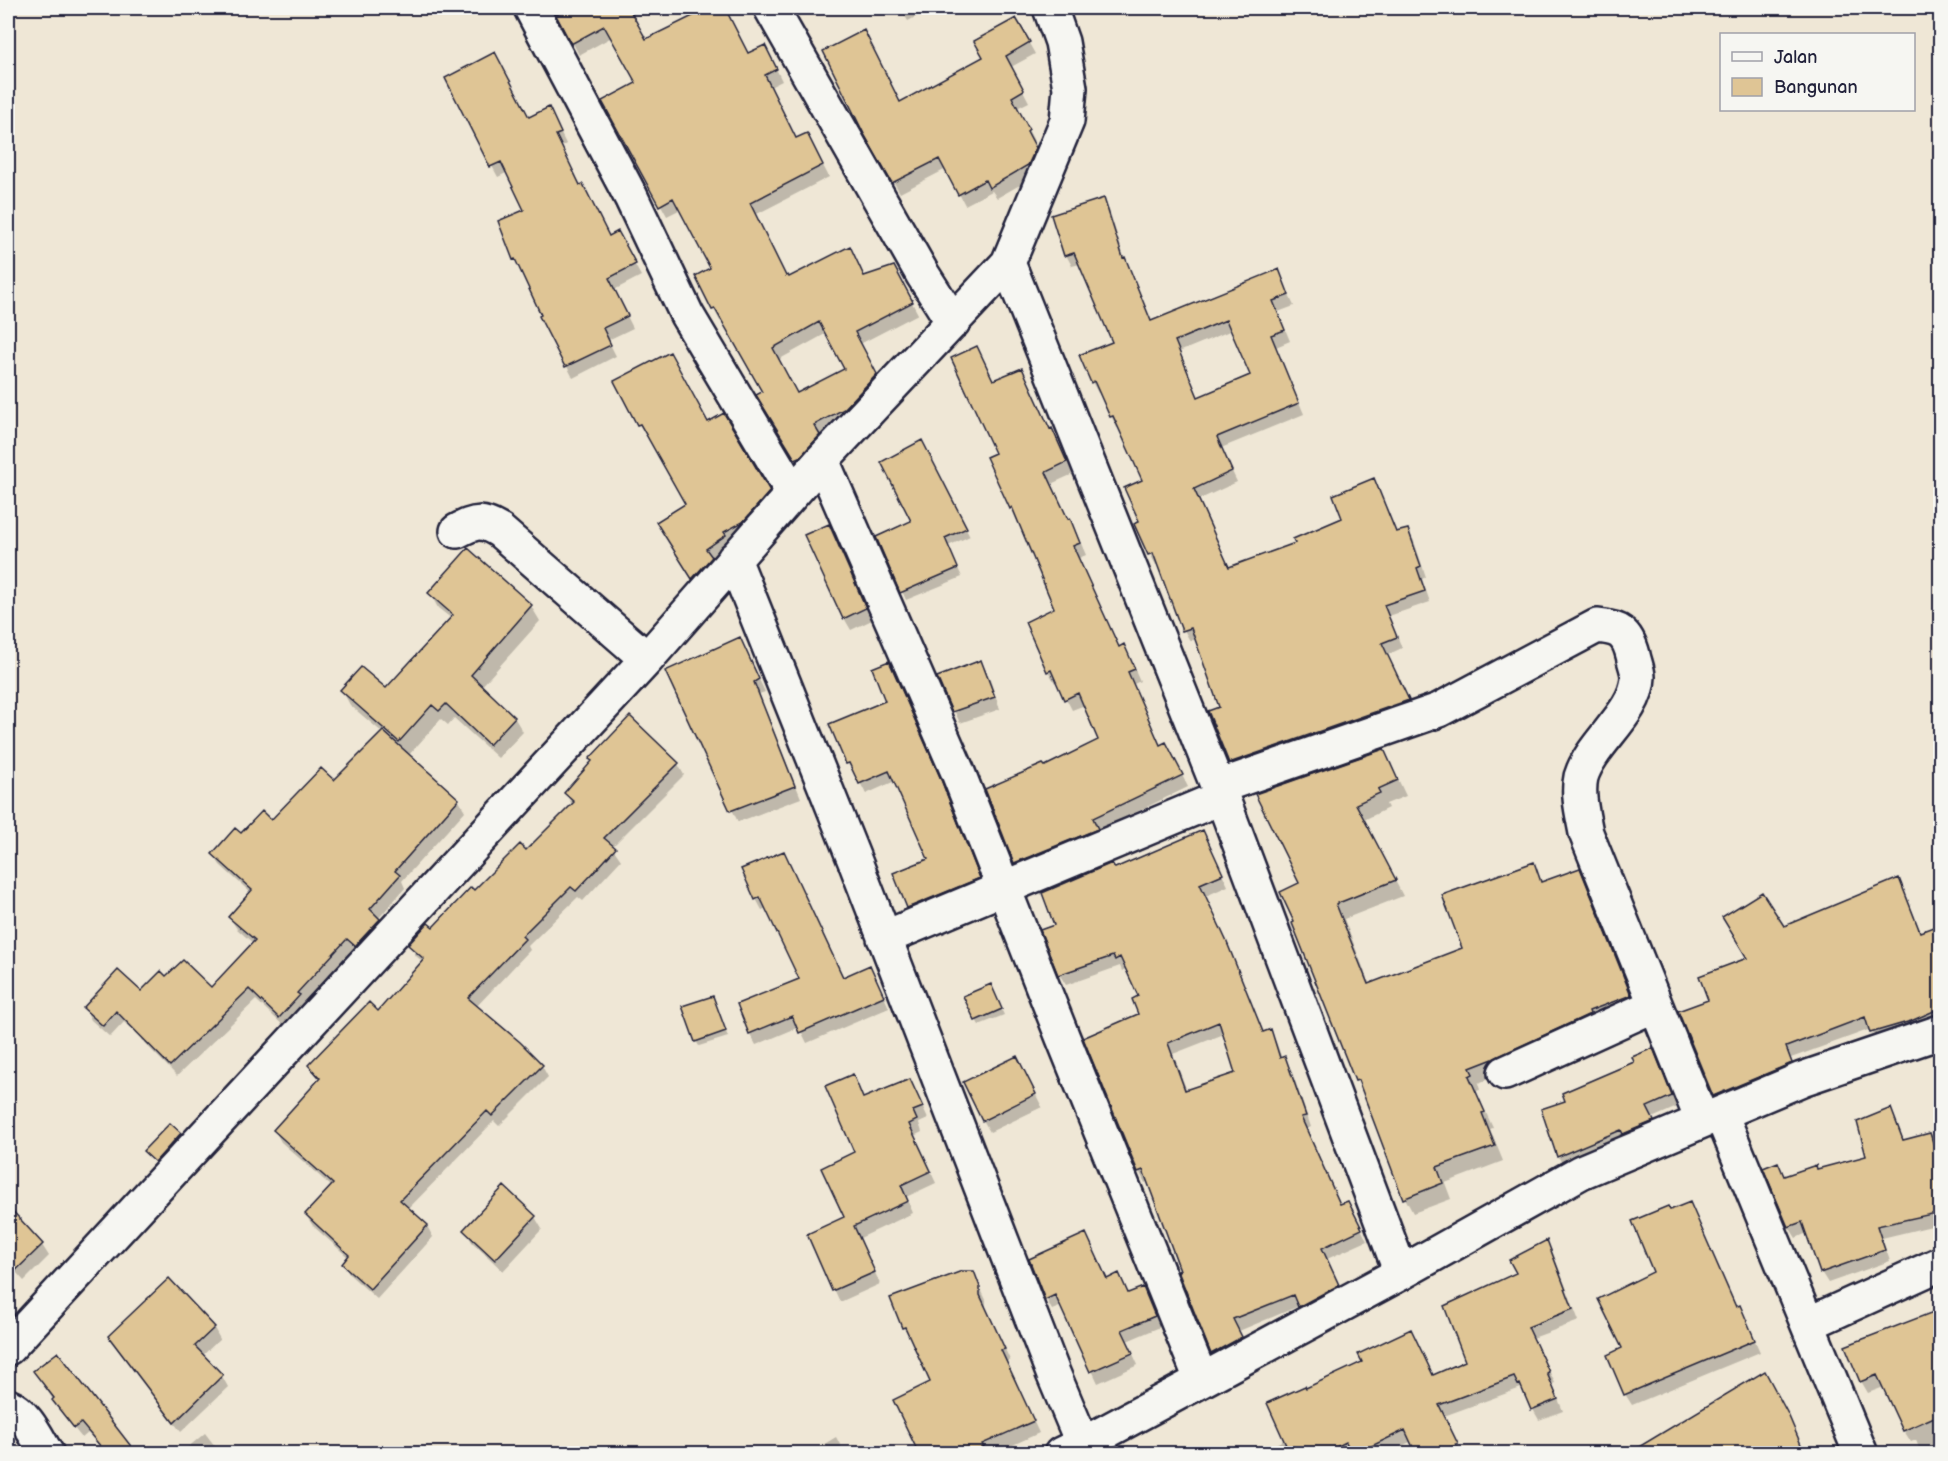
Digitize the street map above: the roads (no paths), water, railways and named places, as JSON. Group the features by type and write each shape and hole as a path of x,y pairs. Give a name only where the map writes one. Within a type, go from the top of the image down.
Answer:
{"street":[{"path":"531,8 631,197 687,315 793,493"},
{"path":"771,8 923,275 953,322"},
{"path":"8,1348 647,659 822,460 1008,263 1066,121 1070,88 1062,42 1050,8"},
{"path":"1008,263 1220,792 1401,1273"},
{"path":"822,460 957,770 1201,1379"},
{"path":"457,531 472,524 484,522 500,531 647,659"},
{"path":"734,559 1053,1373 1088,1446 1201,1379 1401,1273 1581,1172 1802,1079 1941,1032"},
{"path":"884,938 1004,888 1220,792 1439,710 1597,626 1613,628 1626,636 1638,677 1632,697 1618,722 1591,754 1581,778 1580,796 1586,833 1655,1005 1712,1117 1808,1324 1861,1454"},
{"path":"1506,1073 1655,1005"},
{"path":"1808,1324 1941,1264"},
{"path":"8,1406 13,1408 30,1426 47,1454"}]}
